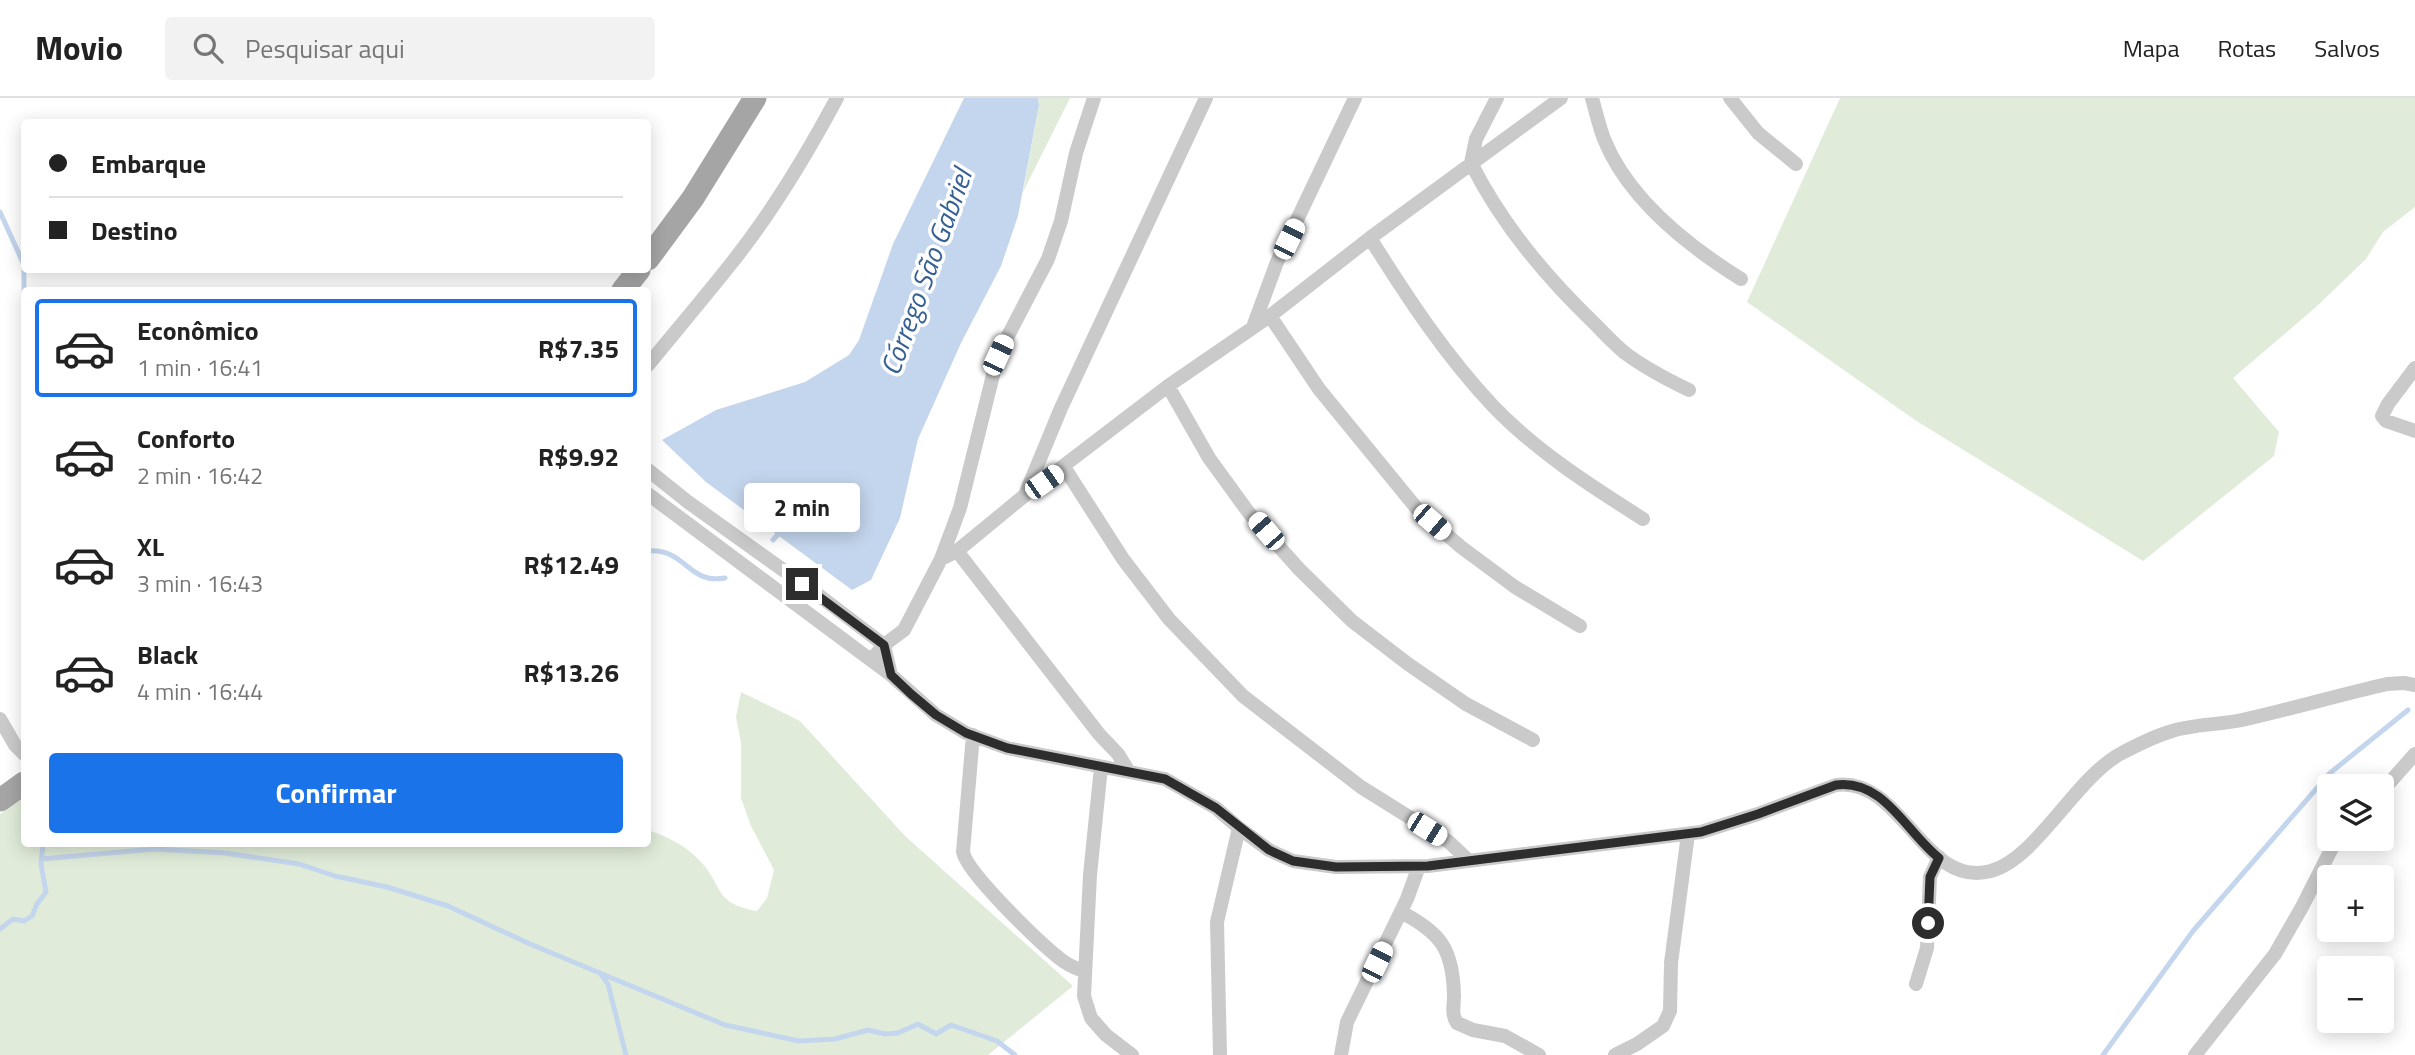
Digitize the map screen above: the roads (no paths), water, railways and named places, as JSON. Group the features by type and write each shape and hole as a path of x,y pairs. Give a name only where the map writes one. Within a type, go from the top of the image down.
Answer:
{"main road":[{"path":"651,254 693,198 755,98"},
{"path":"625,287 637,273"},
{"path":"0,800 21,785"}],"street":[{"path":"651,361 731,264 809,150 837,98"},
{"path":"871,660 904,629 941,559 960,508 998,355 1048,259 1061,221 1076,153 1094,98"},
{"path":"1024,496 1061,408 1206,98"},
{"path":"1253,327 1278,262 1355,98"},
{"path":"1497,98 1476,139 1471,163 1485,190 1515,235 1571,301 1623,352 1659,376 1689,390"},
{"path":"941,559 957,551 1168,386 1270,316 1370,238 1561,98"},
{"path":"1592,98 1604,141 1627,179 1662,221 1711,260 1741,279"},
{"path":"1730,98 1758,132 1796,164"},
{"path":"1370,238 1406,296 1451,357 1495,408 1547,454 1643,519"},
{"path":"1270,316 1319,389 1418,510 1461,547 1515,587 1580,626"},
{"path":"2415,368 2382,416 2386,421 2415,431"},
{"path":"1168,386 1209,458 1249,513 1299,569 1352,621 1466,704 1533,740"},
{"path":"1064,467 1123,559 1169,619 1243,696 1361,787 1448,842 1469,861"},
{"path":"651,472 884,645 891,675"},
{"path":"651,496 891,675 936,715 974,735 1007,748 1165,779 1216,808 1269,850 1293,861 1336,867 1419,866 1701,832 1836,785 1848,784 1872,792 1891,807 1939,858 1966,871 1990,872 2012,861 2030,845 2090,778 2118,755 2170,731 2240,720 2387,684 2414,683"},
{"path":"957,551 1099,734 1118,754 1129,772"},
{"path":"0,719 21,751"},
{"path":"974,735 963,852 965,860 979,879 1059,959 1083,971"},
{"path":"2394,778 2415,754"},
{"path":"1101,767 1083,971 1084,996 1091,1018 1106,1035 1132,1055"},
{"path":"1220,1055 1217,922 1239,828"},
{"path":"1615,1055 1663,1026 1670,1011 1671,963 1688,834"},
{"path":"2195,1055 2274,954 2330,851"},
{"path":"1916,984 1927,948 1930,877 1939,858"},
{"path":"1341,1055 1347,1022 1401,912 1419,866"},
{"path":"1401,912 1423,923 1439,937 1448,954 1453,979 1453,1012 1457,1023 1473,1030 1505,1036 1539,1055"}],"water":[{"path":"964,98 1038,98 1039,105 1018,216 1001,266 961,343 918,439 900,518 871,580 852,590 706,482 662,440 716,410 805,382 849,355 859,340 893,244"}],"waterway":[{"path":"0,212 21,258"},
{"path":"24,273 24,287"},
{"name":"Córrego São Gabriel","path":"773,540 781,531"},
{"name":"Córrego São Gabriel","path":"651,551 671,555 703,576 725,578"},
{"path":"2103,1055 2193,931 2330,773 2408,710"},
{"name":"Córrego São Gabriel","path":"0,929 13,919 24,921 32,916 46,892 41,864 43,847"},
{"path":"41,859 155,849 225,853 299,864 448,906 530,944 725,1025 799,1041 835,1039 868,1030 885,1034 898,1033 918,1024 936,1034 951,1025 997,1041 1015,1055"},
{"path":"600,973 608,984 626,1055"}]}
